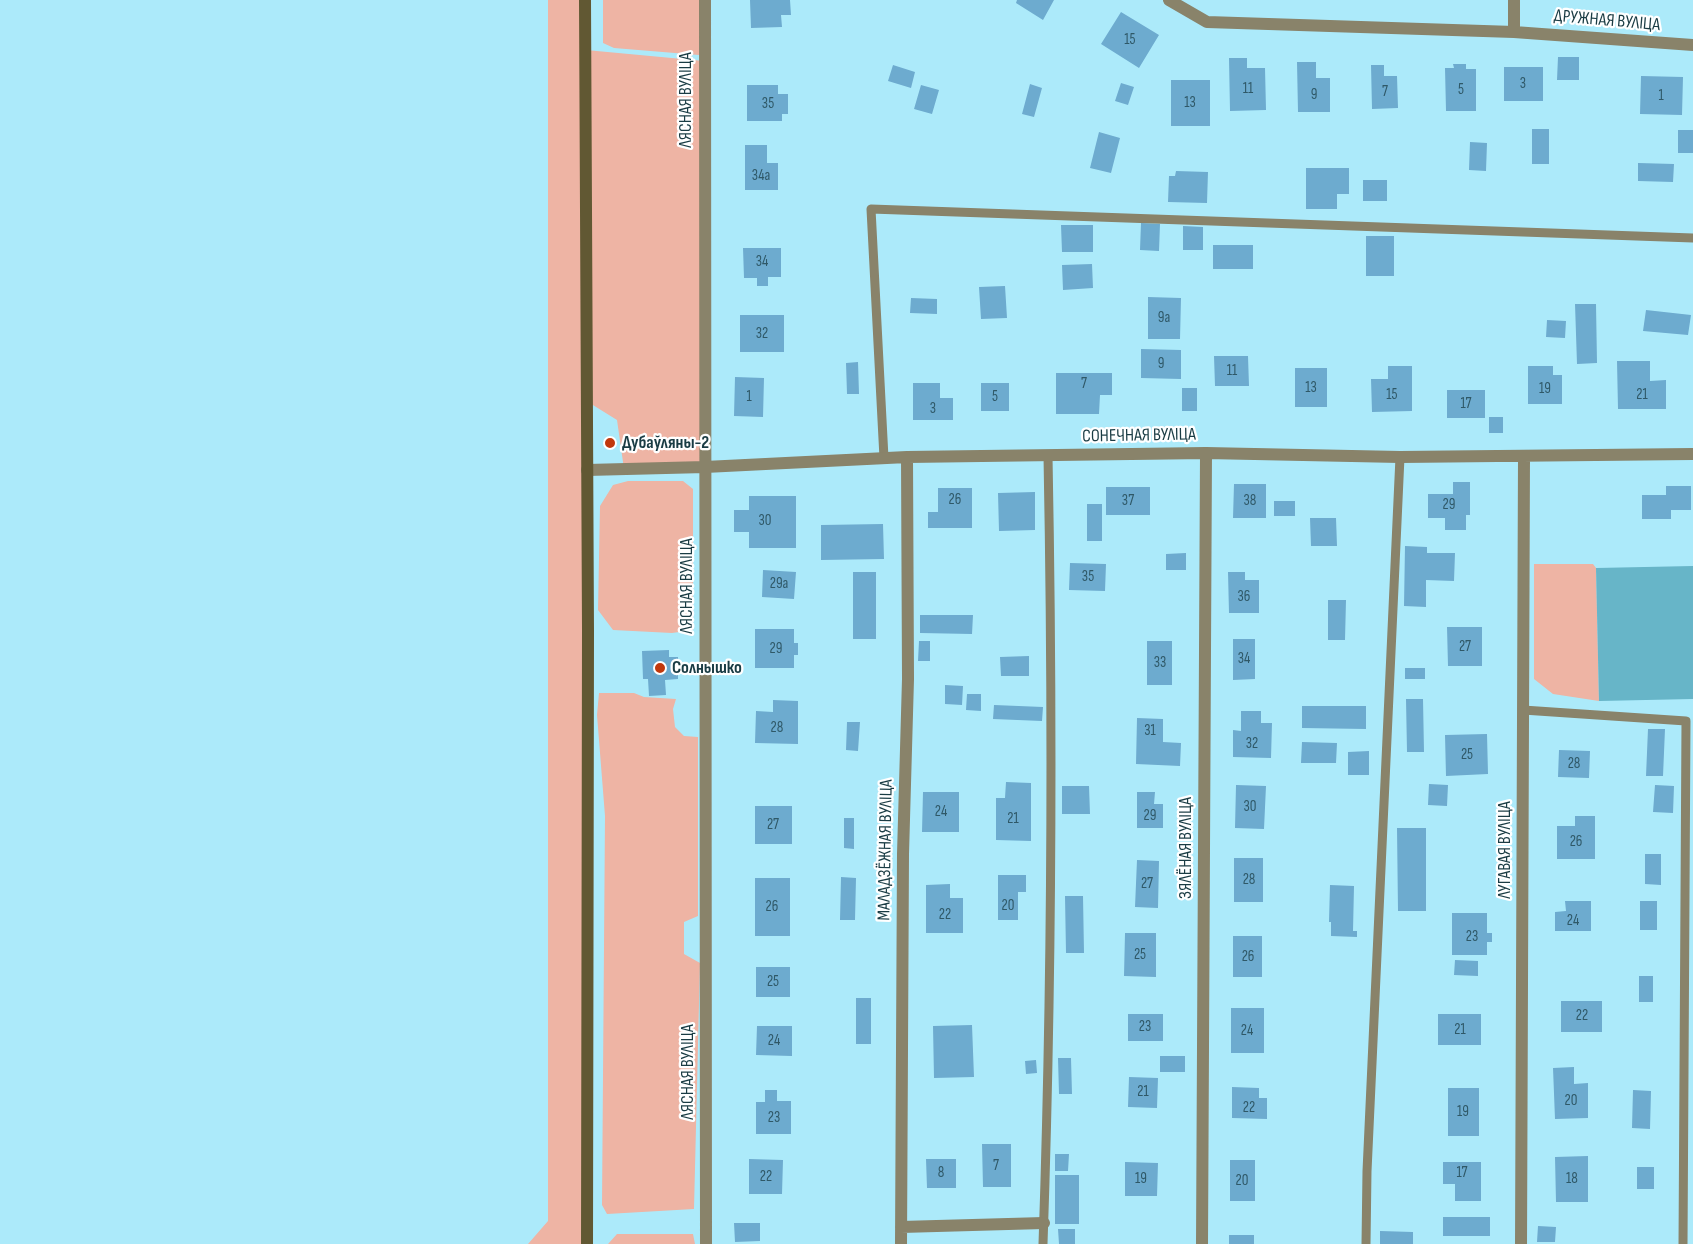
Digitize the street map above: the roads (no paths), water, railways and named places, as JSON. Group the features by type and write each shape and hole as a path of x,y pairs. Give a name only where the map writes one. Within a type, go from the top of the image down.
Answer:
{"main road":[{"path":"585,0 588,1244"}],"street":[{"name":"ЛЯСНАЯ ВУЛІЦА","path":"705,0 706,1244"},
{"name":"ДРУЖНАЯ ВУЛІЦА","path":"1169,0 1207,22 1514,32 1693,45"},
{"path":"1514,0 1514,32"},
{"name":"СОНЕЧНАЯ ВУЛІЦА","path":"587,470 907,457 1206,453 1400,457 1693,454"},
{"name":"ЗЯЛЁНАЯ ВУЛІЦА","path":"1202,1244 1206,453"},
{"name":"ЛУГАВАЯ ВУЛІЦА","path":"1521,1244 1524,456"},
{"name":"МАЛАДЗЁЖНАЯ ВУЛІЦА","path":"901,1244 903,854 908,679 907,457"},
{"path":"901,1227 1044,1223"}],"lane":[{"path":"884,458 871,209 1693,238"},
{"path":"1043,1244 1050,1018 1052,687 1048,456"},
{"path":"1366,1244 1400,457"},
{"path":"1523,710 1686,721 1683,1244"}],"water":[{"path":"1693,566 1693,699 1599,701 1596,568"}],"place":[{"name":"Дубаўляны-2","path":"610,443"},
{"name":"Солнышко","path":"660,668"}]}
